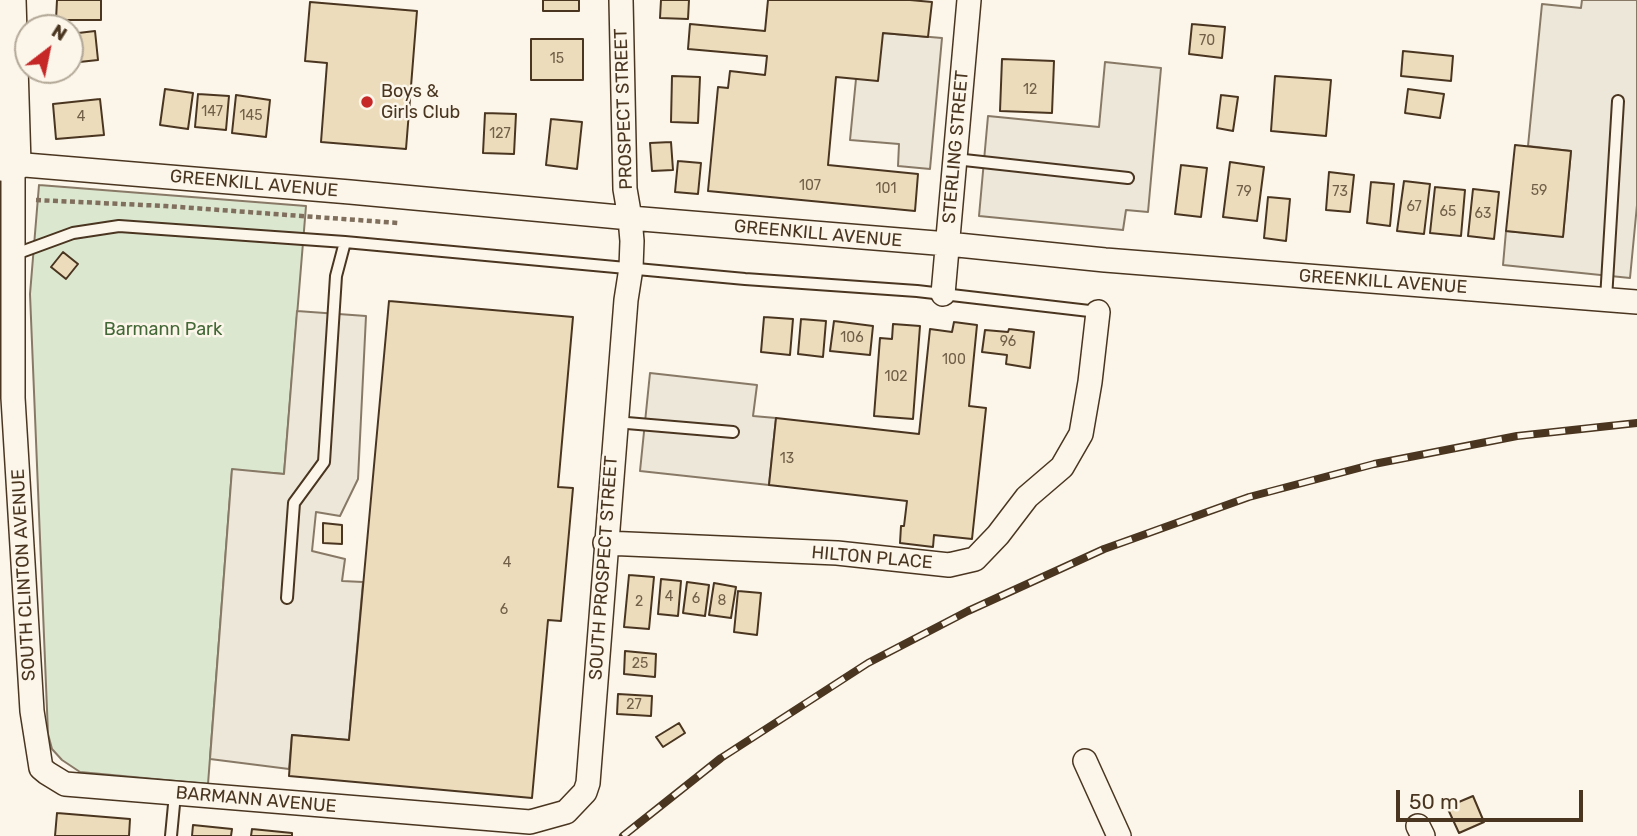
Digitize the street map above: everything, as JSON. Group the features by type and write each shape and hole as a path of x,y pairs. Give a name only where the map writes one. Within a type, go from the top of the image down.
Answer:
{"main road":[{"path":"6,164 8,0"}],"street":[{"name":"PROSPECT STREET","path":"621,0 625,189 630,218"},
{"name":"STERLING STREET","path":"943,294 969,0"},
{"name":"GREENKILL AVENUE","path":"6,164 948,244 1105,260 1637,302"},
{"name":"SOUTH CLINTON AVENUE","path":"6,164 13,255 13,398 32,711 41,768 47,773"},
{"name":"SOUTH PROSPECT STREET","path":"468,818 530,822 566,812 585,792 588,783 615,422 631,268 630,218"},
{"name":"HILTON PLACE","path":"605,543 837,553 948,565 975,559 998,535 1027,497 1062,467 1081,435 1098,312"},
{"path":"1085,761 1119,836"},
{"name":"BARMANN AVENUE","path":"47,773 65,784 468,818"}],"lane":[{"path":"1606,299 1618,101"},
{"path":"955,159 1128,178"},
{"path":"13,255 73,233 119,226 345,242 943,294 1098,312"},
{"path":"286,598 294,503 324,462 336,276 345,242"},
{"path":"615,422 733,432"},
{"path":"171,836 175,794"}],"green space":[{"name":"Barmann Park","path":"39,185 306,206 284,474 232,470 208,784 80,772 62,760 52,749 48,734 30,294"}],"shaded area":[{"path":"1582,0 1637,0 1637,205 1630,278 1503,265 1506,231 1563,236 1571,151 1528,146 1542,4 1581,8"},
{"path":"883,33 942,38 930,169 898,166 899,144 850,140 856,79"},
{"path":"1105,62 1161,68 1148,212 1126,210 1123,230 979,216 988,116 1099,127"},
{"path":"297,311 366,316 358,479 340,516 316,512 312,551 345,559 342,581 363,582 349,740 292,735 289,769 210,759 232,469 284,474"},
{"path":"650,373 757,385 753,416 776,418 769,485 640,471"}],"building":[{"path":"57,0 101,0 101,20 84,20 84,14 56,14"},
{"path":"543,0 579,0 579,11 543,11"},
{"path":"661,0 689,0 688,19 660,18"},
{"path":"768,0 932,2 928,37 883,33 878,81 836,77 828,165 918,174 915,211 708,191 718,87 728,88 730,71 765,75 767,56 688,49 690,24 765,31"},
{"name":"Boys & Girls Club","path":"310,2 417,11 406,149 321,142 327,63 305,61"},
{"path":"1192,24 1225,27 1222,58 1189,54"},
{"path":"95,31 98,60 84,62 84,32"},
{"path":"531,39 583,39 583,80 531,80"},
{"path":"1403,51 1453,56 1451,81 1401,76"},
{"path":"1002,59 1054,61 1052,113 1000,111"},
{"path":"672,76 700,77 698,123 671,122"},
{"path":"1275,76 1331,80 1326,136 1271,131"},
{"path":"165,89 193,93 188,129 160,125"},
{"path":"1408,89 1444,94 1440,118 1405,113"},
{"path":"198,94 229,96 226,130 195,127"},
{"path":"236,95 270,100 266,137 232,133"},
{"path":"1221,95 1238,97 1233,131 1217,128"},
{"path":"100,99 104,135 56,139 53,104"},
{"path":"485,113 516,114 514,154 483,153"},
{"path":"551,119 582,122 577,169 546,165"},
{"path":"671,142 673,170 652,171 650,143"},
{"path":"1515,145 1571,151 1563,237 1506,231"},
{"path":"678,161 701,163 698,194 675,192"},
{"path":"1230,162 1264,167 1257,221 1223,217"},
{"path":"1181,165 1207,168 1201,217 1175,214"},
{"path":"1329,172 1354,175 1350,212 1326,210"},
{"path":"1404,181 1430,184 1424,234 1397,231"},
{"path":"1371,182 1394,184 1390,226 1367,223"},
{"path":"1435,187 1465,190 1461,236 1430,233"},
{"path":"1473,189 1499,192 1494,239 1468,236"},
{"path":"1268,197 1290,199 1286,241 1264,238"},
{"path":"63,252 78,264 66,279 51,267"},
{"path":"389,301 573,317 558,487 573,488 561,621 548,620 532,798 289,776 292,735 349,740"},
{"path":"764,317 793,319 790,355 761,352"},
{"path":"801,319 826,321 823,357 798,354"},
{"path":"834,321 873,326 870,355 830,351"},
{"path":"954,322 977,325 969,406 986,408 972,539 934,535 933,547 900,543 907,501 769,485 776,418 919,434 930,329 952,332"},
{"path":"893,324 920,326 913,419 874,416 880,338 892,339"},
{"path":"1009,329 1034,332 1030,368 1006,364 1007,355 982,352 985,330 1008,332"},
{"path":"323,523 342,525 342,544 323,543"},
{"path":"629,575 654,577 649,629 624,627"},
{"path":"661,579 681,581 678,616 658,614"},
{"path":"687,582 709,585 705,616 683,613"},
{"path":"714,583 736,587 731,618 709,615"},
{"path":"738,591 761,593 757,635 734,632"},
{"path":"625,651 656,654 655,677 624,674"},
{"path":"618,694 652,696 651,716 617,714"},
{"path":"679,723 685,733 663,747 656,737"},
{"path":"1473,796 1484,822 1459,833 1447,807"},
{"path":"57,813 130,819 129,836 55,836"},
{"path":"193,825 232,829 231,836 192,836"},
{"path":"252,829 292,833 292,836 251,836"}],"railway":[{"path":"623,836 721,758 868,663 968,611 1104,549 1249,497 1374,464 1517,436 1637,423"}],"place":[{"name":"Boys & Girls Club","path":"367,102"}]}
